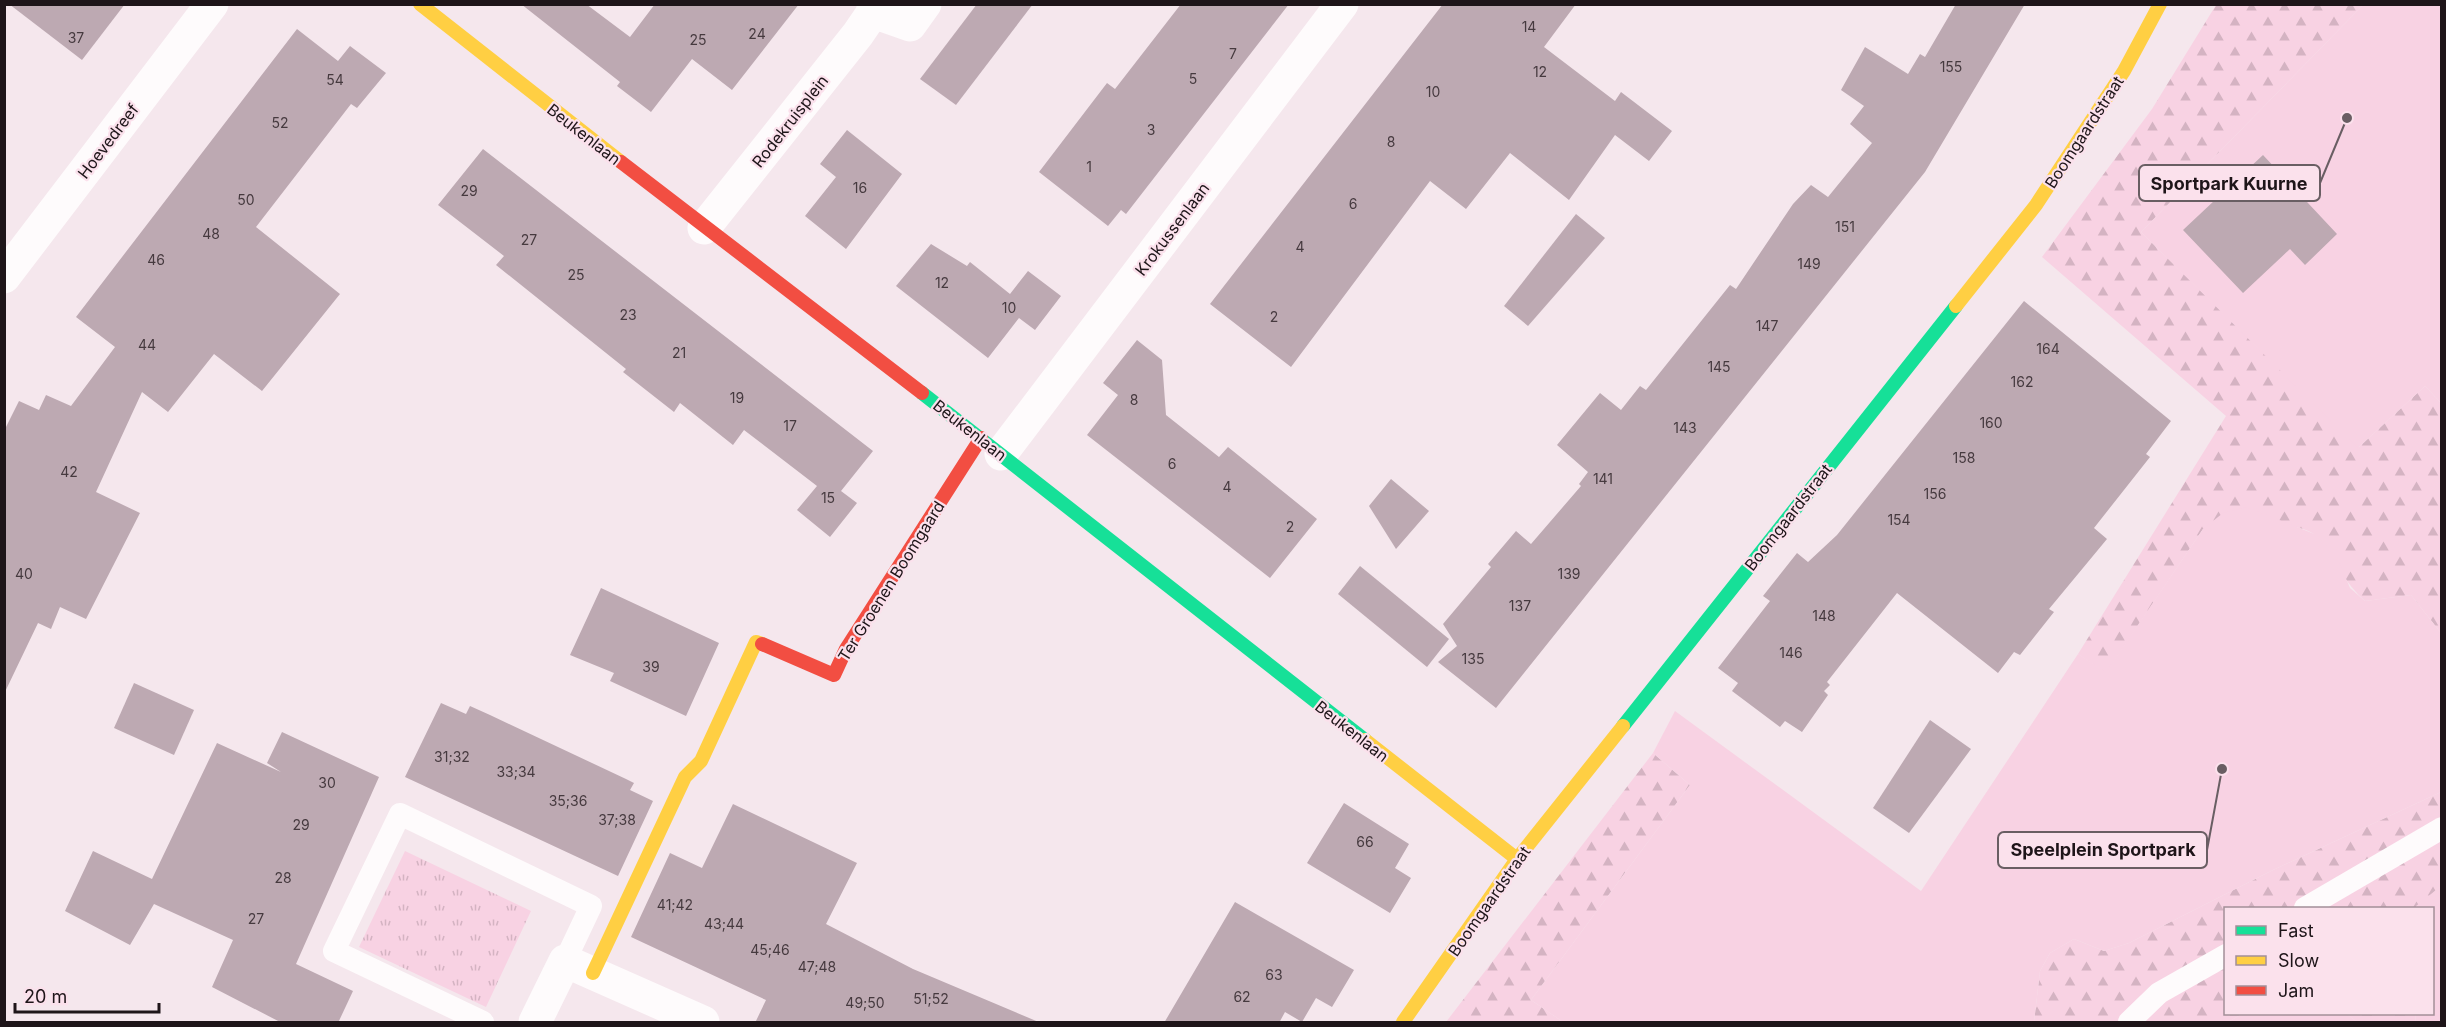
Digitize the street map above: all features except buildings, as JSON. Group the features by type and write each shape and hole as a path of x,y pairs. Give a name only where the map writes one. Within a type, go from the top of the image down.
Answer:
{"street":[{"name":"Hoevedreef","path":"4,277 212,4"},
{"name":"Beukenlaan","path":"420,4 704,228 991,446 1517,859"},
{"name":"Rodekruisplein","path":"704,228 816,88 873,8 910,25 925,4"},
{"name":"Krokussenlaan","path":"991,446 1342,4"},
{"name":"Boomgaardstraat","path":"1403,1023 1517,859 2036,205 2124,71 2160,4"},
{"name":"Ter Groenen Boomgaard","path":"535,1023 579,967 684,777 701,760 756,642 834,675 846,649 991,446"},
{"path":"579,967 703,1023"}],"lane":[{"path":"483,1023 334,951 400,814 591,906 579,967"},
{"path":"2308,907 2442,828"},
{"path":"2129,1023 2159,993 2224,956"}],"green space":[{"path":"2216,5 2363,5 2141,232 2359,447 2425,386 2441,403 2441,633 2411,595 2365,601 2346,579 2319,539 2310,532 2282,525 2203,529 2106,673 2078,654 2226,416 2042,257 2152,109"},
{"path":"2363,5 2441,5 2441,403 2425,386 2358,448 2141,232"},
{"path":"2246,507 2317,535 2336,555 2350,588 2365,601 2411,595 2441,633 2441,792 2271,871 2129,943 2104,951 2074,939 2050,953 2040,971 2034,1022 1563,1022 1531,1000 1690,785 1653,753 1675,711 1921,891 2078,654 2106,672 2203,529 2223,513"},
{"path":"1653,753 1690,785 1531,1000 1563,1022 1446,1022"},
{"path":"2441,792 2441,886 2417,907 2224,907 2224,1015 2240,1015 2228,1022 2034,1022 2040,971 2050,953 2074,939 2104,951 2129,943 2271,871"},
{"path":"405,851 531,911 486,1007 359,947"},
{"path":"2441,886 2441,1022 2416,1022 2415,1015 2434,1015 2434,907 2416,906"},
{"path":"2240,1015 2348,1015 2357,1022 2228,1022"},
{"path":"2348,1015 2415,1015 2416,1022 2357,1022"}],"traffic: fast":[{"path":"1623,726 1956,306"},
{"path":"922,393 1365,740"}],"traffic: slow":[{"path":"420,4 621,162"},
{"path":"1956,306 2036,205 2124,71 2160,4"},
{"path":"593,973 685,777 701,761 756,642 762,644"},
{"path":"1403,1022 1517,859 1623,726"},
{"path":"1365,740 1517,859"}],"traffic: jam":[{"path":"621,162 922,393"},
{"path":"762,644 834,675 846,649 981,438"}],"place":[{"name":"Sportpark Kuurne","path":"2347,118"},
{"name":"Speelplein Sportpark","path":"2222,769"}]}
